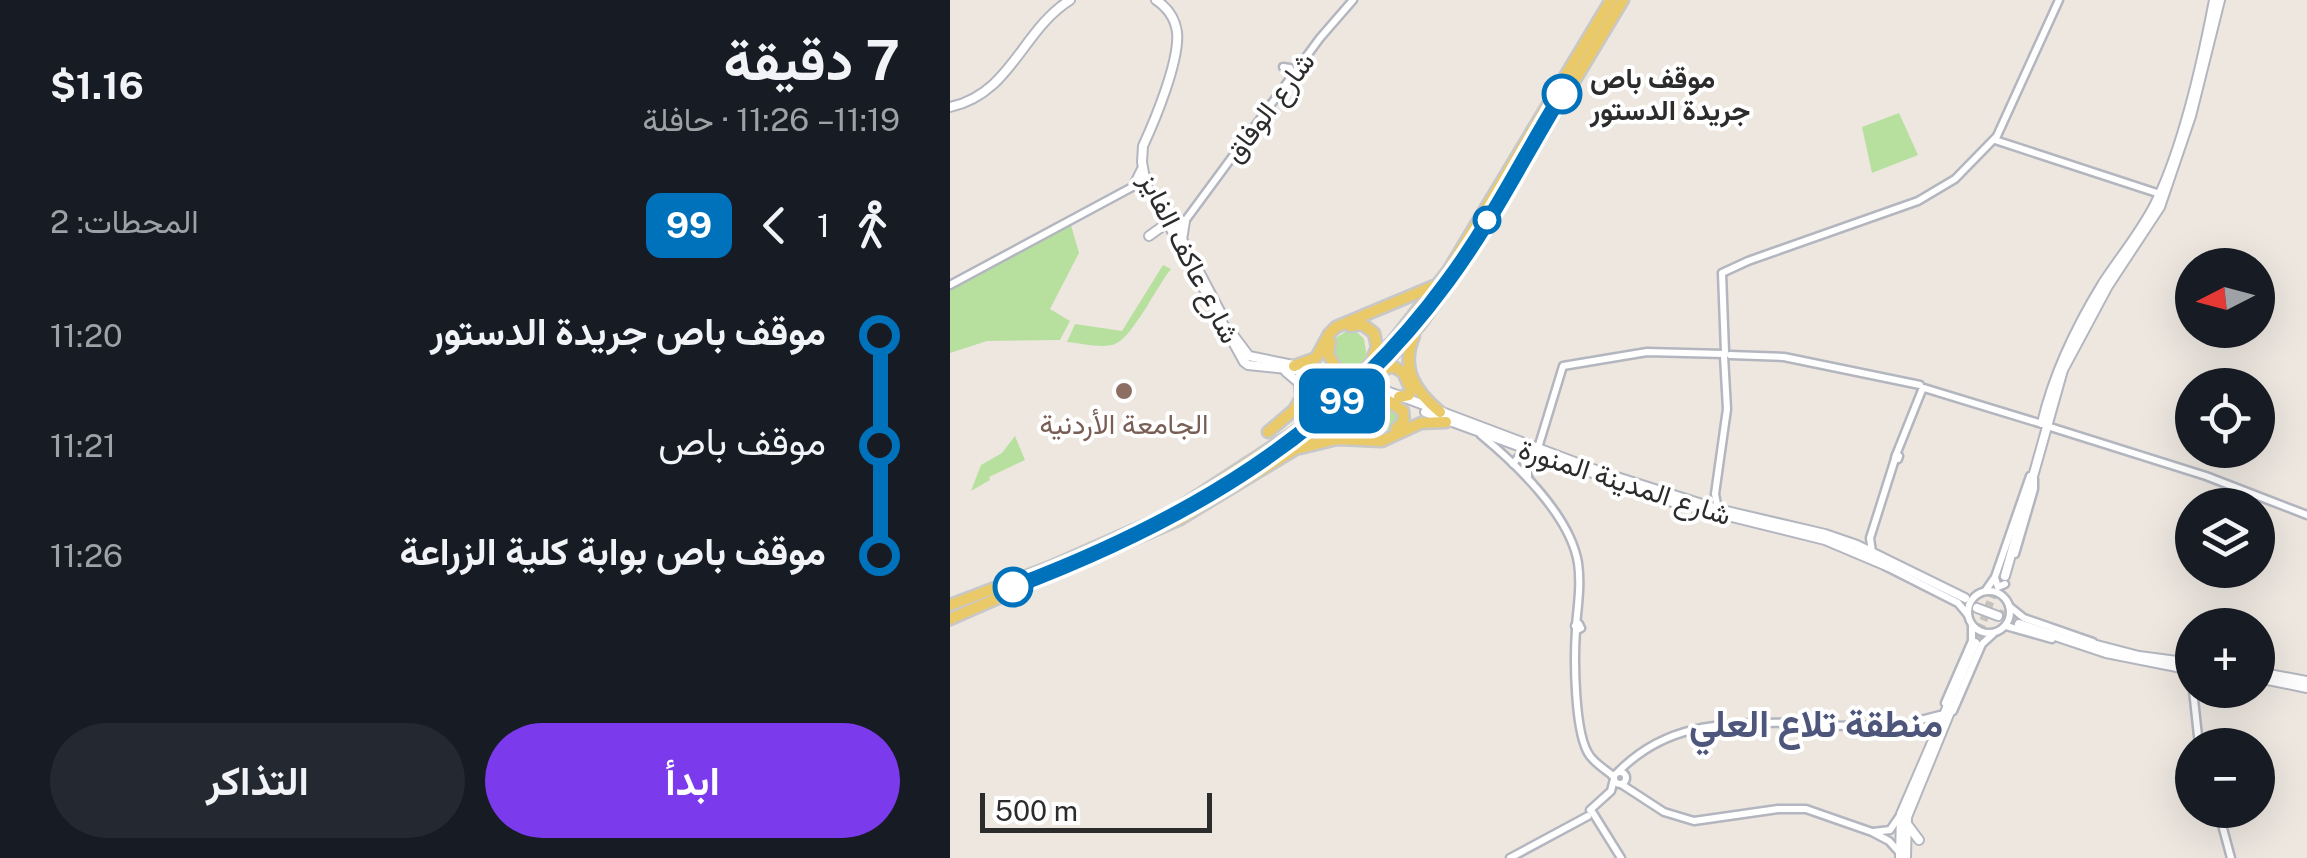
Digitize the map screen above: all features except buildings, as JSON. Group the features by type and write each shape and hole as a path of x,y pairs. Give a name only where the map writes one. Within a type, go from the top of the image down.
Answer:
{"main road":[{"path":"950,107 975,100 993,86 1060,8 1073,0"},
{"name":"شارع عاكف الفايز","path":"1158,0 1174,22 1177,42 1142,152 1142,168 1148,181 1176,224 1242,360 1341,376"},
{"path":"1376,392 1399,407 1404,421 1388,434 1362,438 1347,434 1340,422 1371,371 1470,239 1610,0"},
{"path":"950,605 1099,546 1188,503 1300,429 1371,371 1418,326 1468,258 1623,0"},
{"path":"2138,238 2160,194 2217,0"},
{"path":"2002,578 2063,370 2108,286 2160,207 2178,162 2213,40 2217,0"},
{"name":"شارع عاكف الفايز","path":"1147,138 1148,181"},
{"path":"1130,188 1142,168"},
{"path":"1149,236 1176,224"},
{"name":"شارع عاكف الفايز","path":"1176,224 1244,352 1276,366 1341,376 1376,392"},
{"path":"1294,366 1316,358 1336,327 1440,283"},
{"path":"1341,376 1329,358 1328,345 1340,330 1356,324 1371,329 1377,342 1371,371"},
{"path":"1418,326 1409,350 1408,370 1424,397 1443,417"},
{"path":"1267,432 1296,406 1301,395 1297,379 1276,366"},
{"path":"1371,371 1390,366 1402,370 1411,388 1409,395 1399,397"},
{"path":"1267,432 1300,403 1310,378 1324,375"},
{"path":"1304,390 1312,404 1330,403"},
{"name":"شارع المدينة المنورة","path":"1376,392 1675,503 1825,540 1877,558 1962,599"},
{"name":"شارع المدينة المنورة","path":"1376,392 1399,397 1481,435 1718,509 1825,534 1857,545 1877,558"},
{"path":"950,619 1168,525 1294,450 1358,393"},
{"path":"1288,416 1292,426 1300,429"},
{"path":"1294,450 1325,440 1382,441 1421,422 1443,417"},
{"path":"1078,551 1099,546"},
{"name":"شارع المدينة المنورة","path":"1977,602 1999,614"},
{"path":"2018,622 2105,650 2175,663"},
{"path":"1902,856 1904,817 1977,643"},
{"path":"2275,678 2307,685"},
{"path":"1904,817 1919,840"}],"street":[{"name":"شارع الوفاق","path":"1176,224 1353,0"},
{"path":"1718,509 1715,494 1727,409 1723,277 1751,260 1929,196 1955,179 2001,127 2059,0"},
{"path":"1283,66 1292,69 1294,76"},
{"path":"1994,137 2005,117"},
{"path":"2001,127 2007,141"},
{"path":"1994,137 2021,148"},
{"path":"1994,137 2160,194"},
{"path":"950,285 1148,181"},
{"path":"1528,461 1541,452 1563,366 1648,352 1784,358 1910,384 2206,476 2307,515"},
{"path":"1877,558 1870,538 1920,388"},
{"path":"1481,435 1528,478 1566,532 1576,555 1576,689 1582,733 1590,755 1633,793 1664,812 1694,821 1798,808 1872,832 1889,841 1902,856"},
{"path":"1514,464 1520,455 1528,461"},
{"path":"1528,461 1528,478"},
{"path":"1702,504 1710,502 1715,494"},
{"path":"1857,545 1870,538"},
{"path":"1977,643 1969,605 2002,578 2010,616 2004,626"},
{"path":"1936,736 1940,715 1977,643 2018,622 1998,593 1985,591"},
{"name":"شارع المدينة المنورة","path":"1962,599 1977,602"},
{"name":"شارع المدينة المنورة","path":"1962,599 1970,620"},
{"path":"1970,620 1982,632 1994,632"},
{"path":"1855,724 1924,721 1940,715"},
{"path":"1590,814 1635,756 1658,740 1692,729 1725,725 1921,725 1936,736"},
{"path":"1510,858 1590,814 1614,794 1619,778"},
{"path":"1614,794 1633,793"},
{"path":"1590,814 1621,858"},
{"path":"1872,832 1888,831 1904,817"},
{"path":"2223,828 2231,858"}],"green space":[{"path":"1899,113 1918,155 1872,173 1862,127"},
{"path":"1071,225 1079,253 1050,309 1070,321 1060,340 987,341 950,353 950,290"},
{"path":"1163,265 1171,269 1122,340 1104,346 1067,342 1075,324 1122,331"},
{"path":"1347,331 1364,339 1367,358 1354,373 1345,371 1332,358 1334,339"},
{"path":"1363,393 1393,404 1402,413 1397,425 1376,435 1350,434 1342,416"},
{"path":"1015,436 1025,460 989,477 971,491 981,465 1002,453"}],"tunnel":[{"path":"1975,643 2001,573"},
{"path":"1999,613 2020,620"}],"bus line":[{"name":"99","path":"1013,587 1125,542 1175,517 1328,415 1393,349 1460,265 1562,94"}],"place":[{"name":"موقف باص جريدة الدستور","path":"1562,94"},
{"name":"الجامعة الأردنية","path":"1124,391"}],"district":[{"name":"منطقة تلاع العلي","path":"1816,724"}]}
